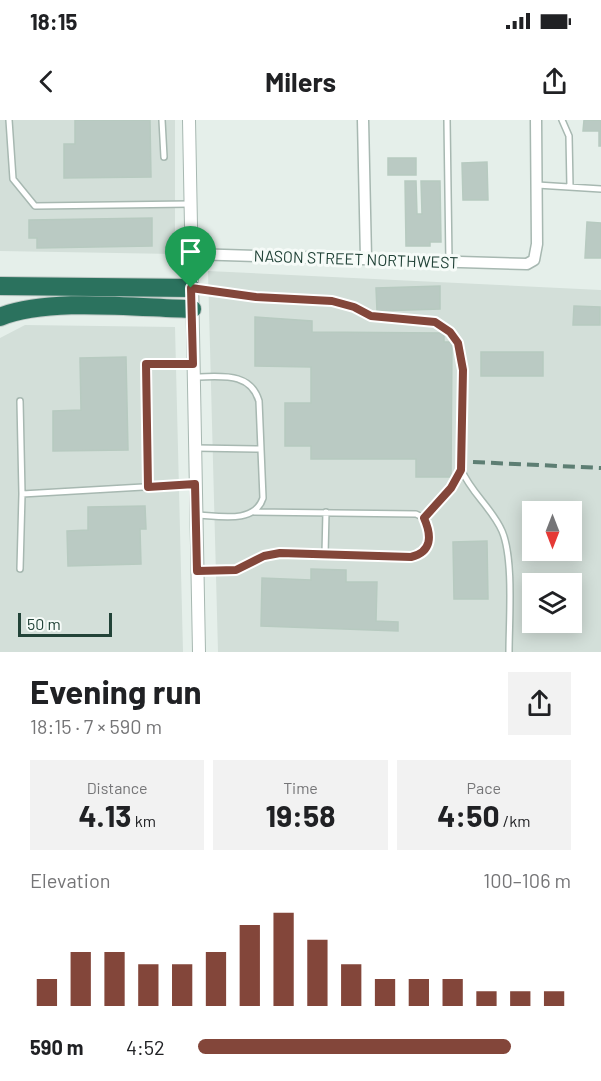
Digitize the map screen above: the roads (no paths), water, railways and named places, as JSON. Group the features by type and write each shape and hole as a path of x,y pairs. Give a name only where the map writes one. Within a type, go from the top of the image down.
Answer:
{"highway":[{"path":"0,286 191,288"},
{"path":"0,317 32,309 56,307 192,309"}],"street":[{"path":"189,120 199,652"},
{"path":"363,120 366,258"},
{"path":"536,120 537,185"},
{"name":"NASON STREET NORTHWEST","path":"192,254 528,264 537,253 537,185"}],"lane":[{"path":"9,120 13,179 35,206 190,204"},
{"path":"162,120 164,157"},
{"path":"447,120 449,262"},
{"path":"562,120 569,136 570,187"},
{"path":"537,185 601,189"},
{"path":"191,288 256,297 332,301 354,307 371,316 435,322 450,332 462,356 461,470 471,489 492,514 506,544 509,652"},
{"path":"148,487 146,364 193,364"},
{"path":"193,377 239,378 248,382 256,391 259,401 263,498 260,507 243,516 196,515"},
{"path":"20,401 22,494 20,569"},
{"path":"195,448 261,449"},
{"path":"424,518 451,488 461,470"},
{"path":"22,494 195,484"},
{"path":"197,571 236,570 264,556 280,553 411,557 421,555 427,548 430,538 424,518 416,513 254,512"},
{"path":"325,554 326,512"}],"railway":[{"path":"473,462 601,468"}]}
